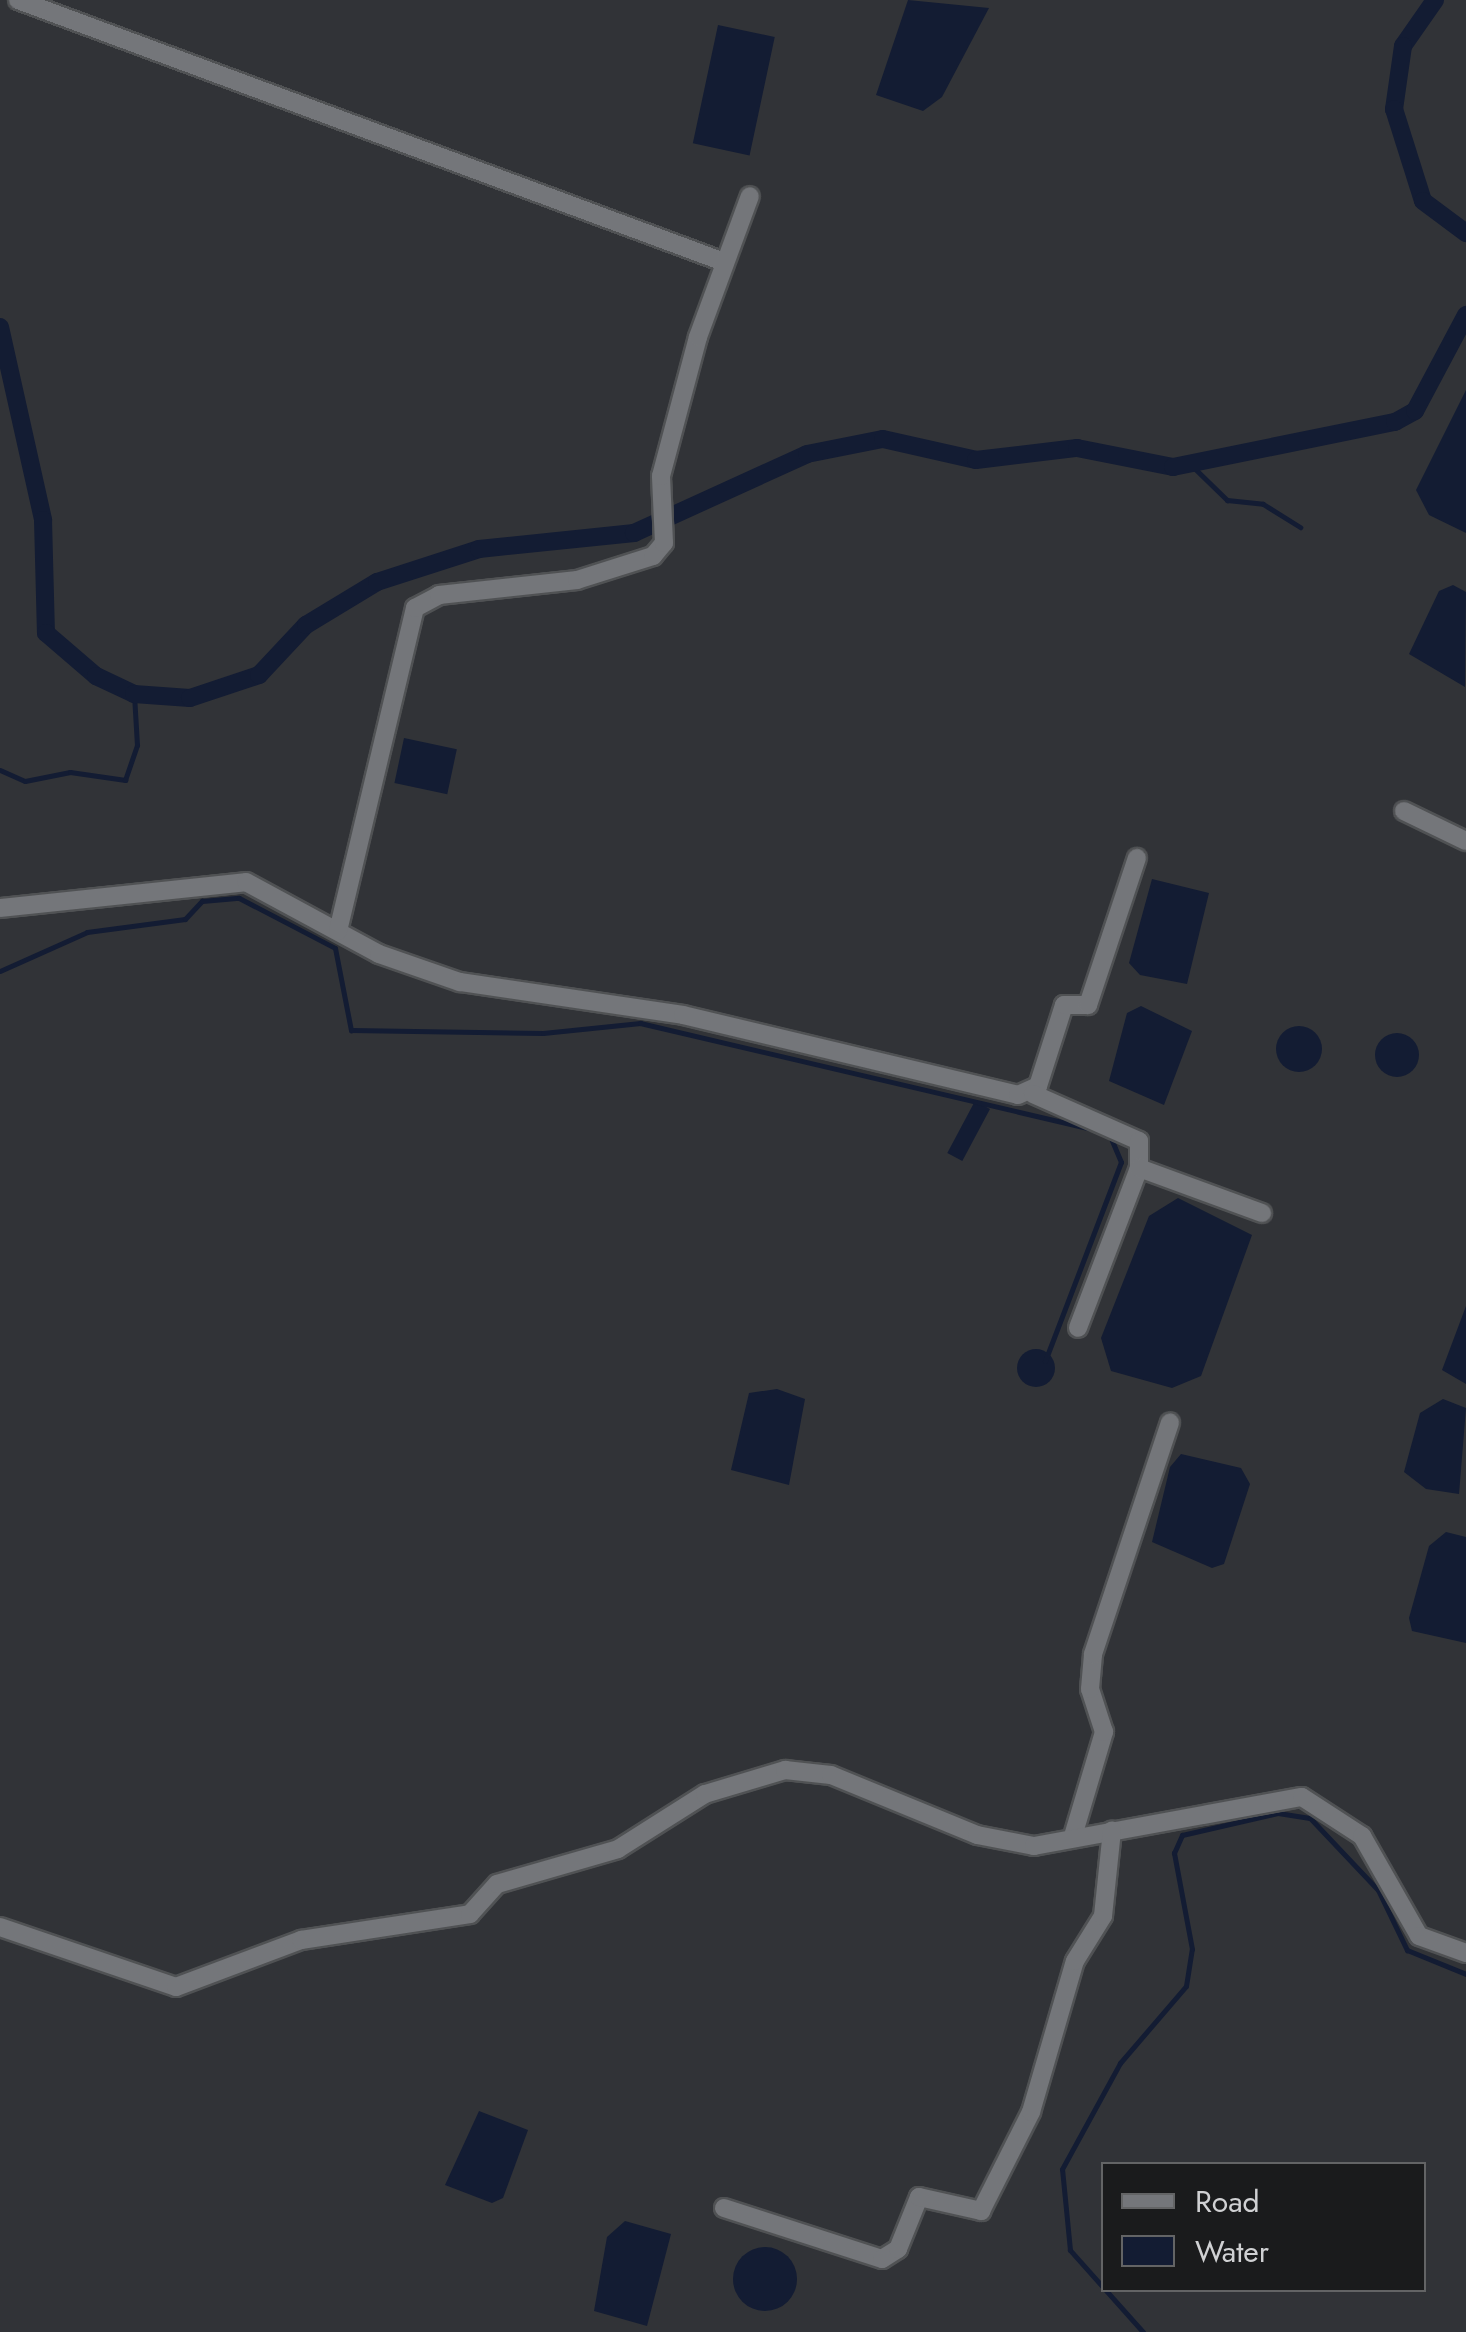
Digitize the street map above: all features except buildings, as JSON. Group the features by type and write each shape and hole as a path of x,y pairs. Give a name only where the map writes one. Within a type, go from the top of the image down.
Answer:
{"street":[{"path":"18,0 724,262"},
{"path":"338,931 415,608 439,594 577,580 653,556 666,535 659,500 724,262 750,196"},
{"path":"1404,811 1466,840"},
{"path":"1034,1094 1064,1004 1088,1005 1137,858"},
{"path":"0,908 246,882 379,954 501,992 683,1015 936,1082 1034,1094 1133,1132 1139,1168 1078,1328"},
{"path":"1139,1168 1262,1213"},
{"path":"1073,1836 1104,1732 1090,1689 1093,1654 1170,1422"},
{"path":"0,1926 142,1982 196,1983 301,1940 470,1914 497,1884 618,1848 705,1794 768,1771 831,1775 1003,1842 1052,1845 1073,1836 1276,1799 1316,1801 1370,1846 1419,1936 1466,1953"},
{"path":"724,2208 882,2259 898,2249 919,2197 981,2211 1031,2112 1075,1961 1103,1916 1112,1830"}],"water":[{"path":"908,0 989,8 942,97 923,111 876,95"},
{"path":"718,25 775,37 750,155 693,143"},
{"path":"1466,390 1466,533 1429,515 1416,490"},
{"path":"1453,585 1466,592 1465,687 1409,654 1439,591"},
{"path":"404,738 457,749 447,794 394,783"},
{"path":"1152,879 1209,893 1187,984 1140,975 1129,963"},
{"path":"1141,1006 1192,1031 1164,1105 1109,1081 1127,1013"},
{"path":"1299,1026 1315,1033 1322,1049 1315,1065 1299,1072 1283,1065 1276,1049 1283,1033"},
{"path":"1397,1033 1412,1040 1419,1055 1412,1070 1397,1077 1382,1070 1375,1055 1382,1040"},
{"path":"975,1101 990,1109 962,1161 947,1153"},
{"path":"1178,1198 1252,1235 1201,1376 1172,1388 1111,1371 1101,1338 1149,1216"},
{"path":"1466,1306 1466,1384 1442,1370"},
{"path":"1036,1349 1050,1354 1055,1368 1050,1382 1036,1387 1022,1382 1017,1368 1022,1354"},
{"path":"777,1389 805,1399 789,1485 731,1470 749,1393"},
{"path":"1443,1399 1466,1408 1459,1494 1426,1489 1404,1472 1420,1413"},
{"path":"1181,1454 1241,1468 1250,1484 1224,1564 1212,1568 1152,1542 1170,1467"},
{"path":"1446,1532 1466,1537 1466,1643 1412,1631 1409,1618 1429,1546"},
{"path":"479,2111 528,2130 503,2198 492,2203 445,2185"},
{"path":"625,2221 671,2234 647,2326 594,2311 607,2237"},
{"path":"765,2247 788,2256 797,2279 788,2302 765,2311 742,2302 733,2279 742,2256"}],"waterway":[{"path":"1435,0 1403,46 1394,109 1423,201 1466,233"},
{"path":"0,327 43,520 46,633 96,676 134,694 190,698 259,675 306,625 377,582 479,549 634,533 807,454 883,439 976,460 1077,448 1173,467 1395,422 1415,411 1466,315"},
{"path":"1190,464 1227,500 1263,504 1300,527"},
{"path":"0,770 25,781 70,772 125,780 137,745 134,694"},
{"path":"0,971 87,932 185,919 202,901 239,898 335,948 351,1030 543,1033 640,1023 1092,1129"},
{"path":"1045,1361 1121,1162 1111,1138"},
{"path":"1101,2285 1070,2250 1062,2169 1120,2063 1186,1986 1192,1949 1174,1853 1182,1835 1278,1813 1310,1818 1378,1890 1407,1950 1466,1974"},
{"path":"1107,2292 1143,2332"}]}
